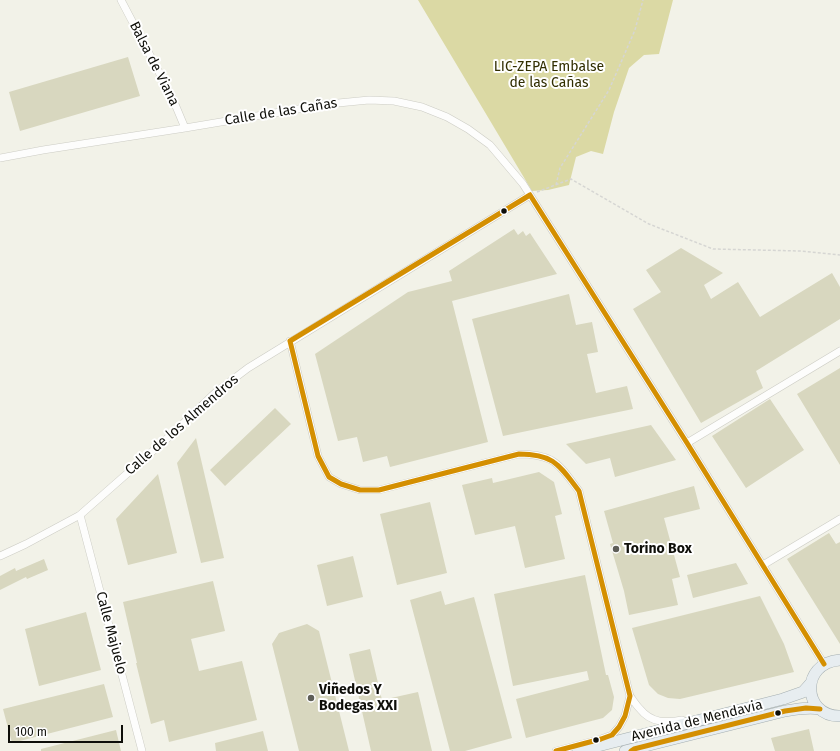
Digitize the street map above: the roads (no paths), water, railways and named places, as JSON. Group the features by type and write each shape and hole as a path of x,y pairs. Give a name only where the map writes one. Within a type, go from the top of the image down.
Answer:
{"main road":[{"path":"824,664 840,660"},
{"name":"Avenida de Mendavia","path":"578,751 783,699 803,692 811,682 818,669 824,664"},
{"path":"811,682 811,692 814,702 820,709"},
{"name":"Avenida de Mendavia","path":"630,750 785,711 803,708 820,709 827,714 840,716"}],"street":[{"name":"Balsa de Viana","path":"121,0 172,97 185,128"},
{"name":"Calle de las Cañas","path":"0,158 328,104 369,100 394,100 429,109 468,129 490,145 530,194 687,442 824,664"},
{"name":"Calle de los Almendros","path":"0,556 80,515 171,435 215,393 248,368 530,194"},
{"path":"290,341 318,456 329,477 341,484 360,490 379,490 519,454 535,455 551,460 566,473 579,491 630,696 640,710 658,721 669,722 727,708 739,710"},
{"path":"687,442 840,350"},
{"name":"Calle Majuelo","path":"80,515 142,751"},
{"path":"763,565 840,519"},
{"name":"Avenida de Mendavia","path":"556,751 612,735 620,727 625,716 630,696"}],"place":[{"name":"Torino Box","path":"616,549"},
{"name":"Viñedos Y Bodegas XXI","path":"311,698"}],"park label":[{"name":"LIC-ZEPA Embalse de las Cañas","path":"549,76"}]}
